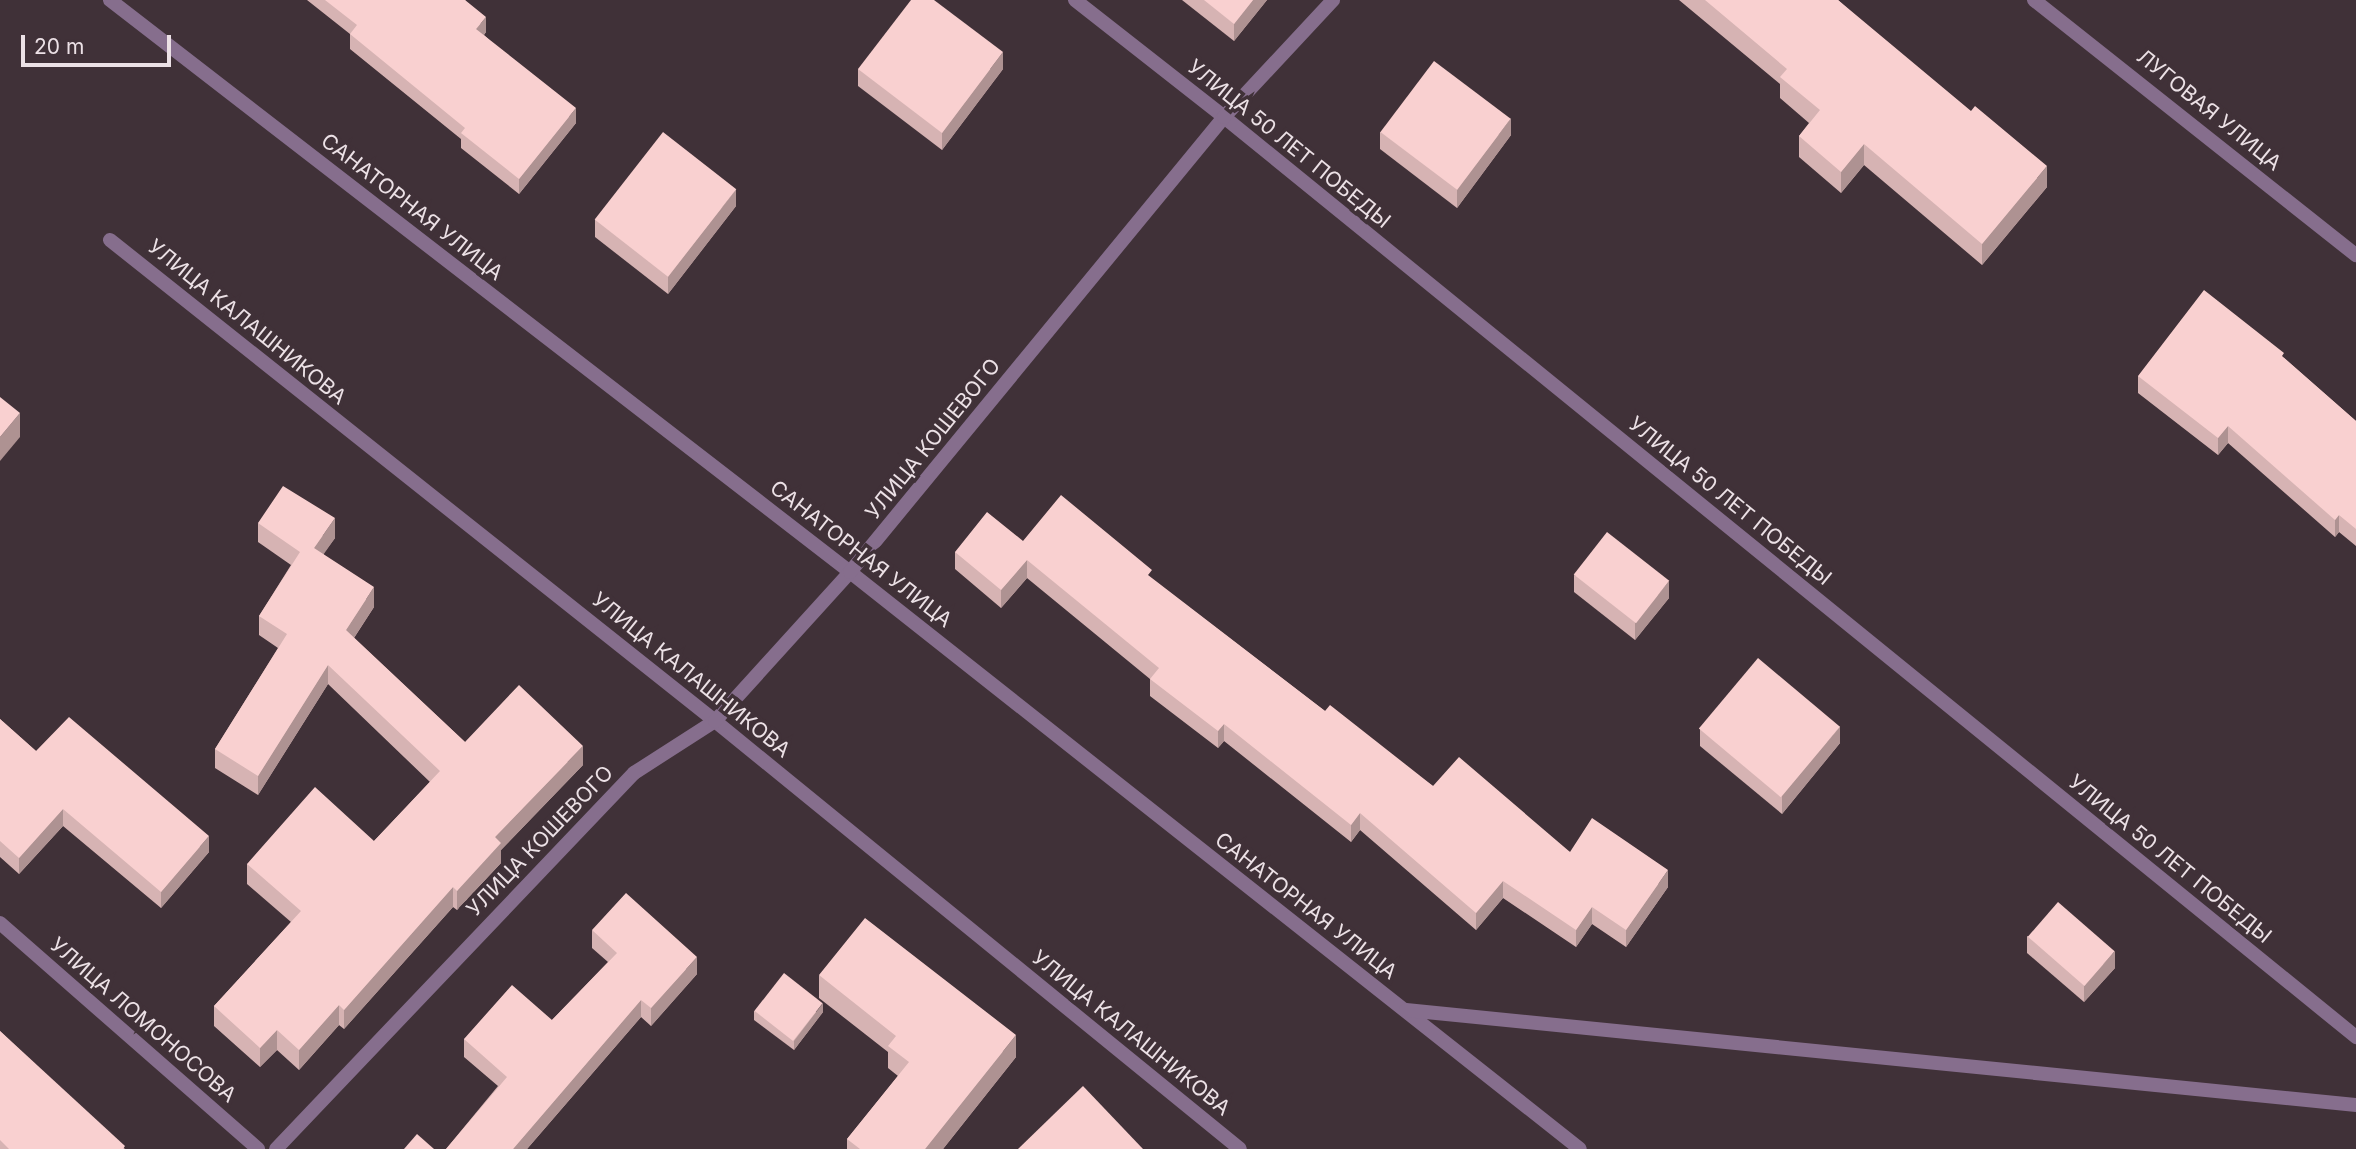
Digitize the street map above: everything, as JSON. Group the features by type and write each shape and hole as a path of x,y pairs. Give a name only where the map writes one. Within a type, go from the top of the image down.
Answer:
{"street":[{"name":"САНАТОРНАЯ УЛИЦА","path":"110,0 850,572 1580,1149"},
{"name":"УЛИЦА 50 ЛЕТ ПОБЕДЫ","path":"1074,0 1224,117 2356,1037"},
{"name":"УЛИЦА КОШЕВОГО","path":"276,1149 634,773 715,721 850,572 1224,117 1333,0"},
{"name":"ЛУГОВАЯ УЛИЦА","path":"2034,0 2356,255"},
{"name":"УЛИЦА КАЛАШНИКОВА","path":"110,240 715,721 1240,1149"},
{"name":"УЛИЦА ЛОМОНОСОВА","path":"0,923 258,1149"},
{"path":"1404,1010 2356,1105"}],"building":[{"path":"325,0 465,0 486,17 476,29 576,108 519,179 461,133 465,128 350,34 357,25"},
{"path":"911,0 934,0 1003,52 942,133 858,69"},
{"path":"1204,0 1253,0 1234,24"},
{"path":"1705,0 1838,0 1971,111 1975,106 2047,166 1982,244 1864,144 1841,172 1799,136 1820,110 1780,77 1787,69"},
{"path":"1434,61 1511,119 1457,190 1380,132"},
{"path":"663,132 736,189 668,277 595,219"},
{"path":"2204,290 2284,353 2282,356 2356,421 2356,529 2339,515 2335,520 2228,426 2218,438 2138,376"},
{"path":"0,397 20,413 0,437"},
{"path":"283,486 335,518 314,548 374,587 346,630 465,742 519,685 583,746 495,837 501,843 457,891 453,887 344,1010 339,1005 299,1050 277,1030 260,1048 214,1006 301,911 247,864 315,787 374,841 440,771 328,665 258,776 215,749 287,634 259,616 300,552 258,523"},
{"path":"1061,495 1152,570 1148,575 1325,711 1330,705 1433,786 1459,757 1570,852 1592,818 1668,870 1626,930 1592,907 1576,930 1503,881 1476,913 1360,813 1351,825 1224,724 1218,731 1150,679 1159,668 1027,560 1001,590 955,552 987,512 1023,541"},
{"path":"1607,532 1669,581 1636,623 1574,575"},
{"path":"1758,658 1840,727 1781,797 1699,728"},
{"path":"69,717 209,836 161,892 63,809 19,858 0,841 0,719 36,751"},
{"path":"626,893 697,957 651,1008 641,1000 513,1149 446,1149 507,1077 464,1039 512,985 552,1020 617,953 592,930"},
{"path":"2058,902 2115,951 2084,986 2028,937"},
{"path":"865,918 1016,1035 925,1149 860,1149 847,1139 909,1062 888,1046 896,1036 819,975"},
{"path":"784,973 823,1003 793,1041 754,1011"},
{"path":"0,1031 125,1146 123,1149 9,1149 0,1140"},
{"path":"1083,1086 1143,1149 1018,1149"},
{"path":"417,1134 434,1149 404,1149"}]}
